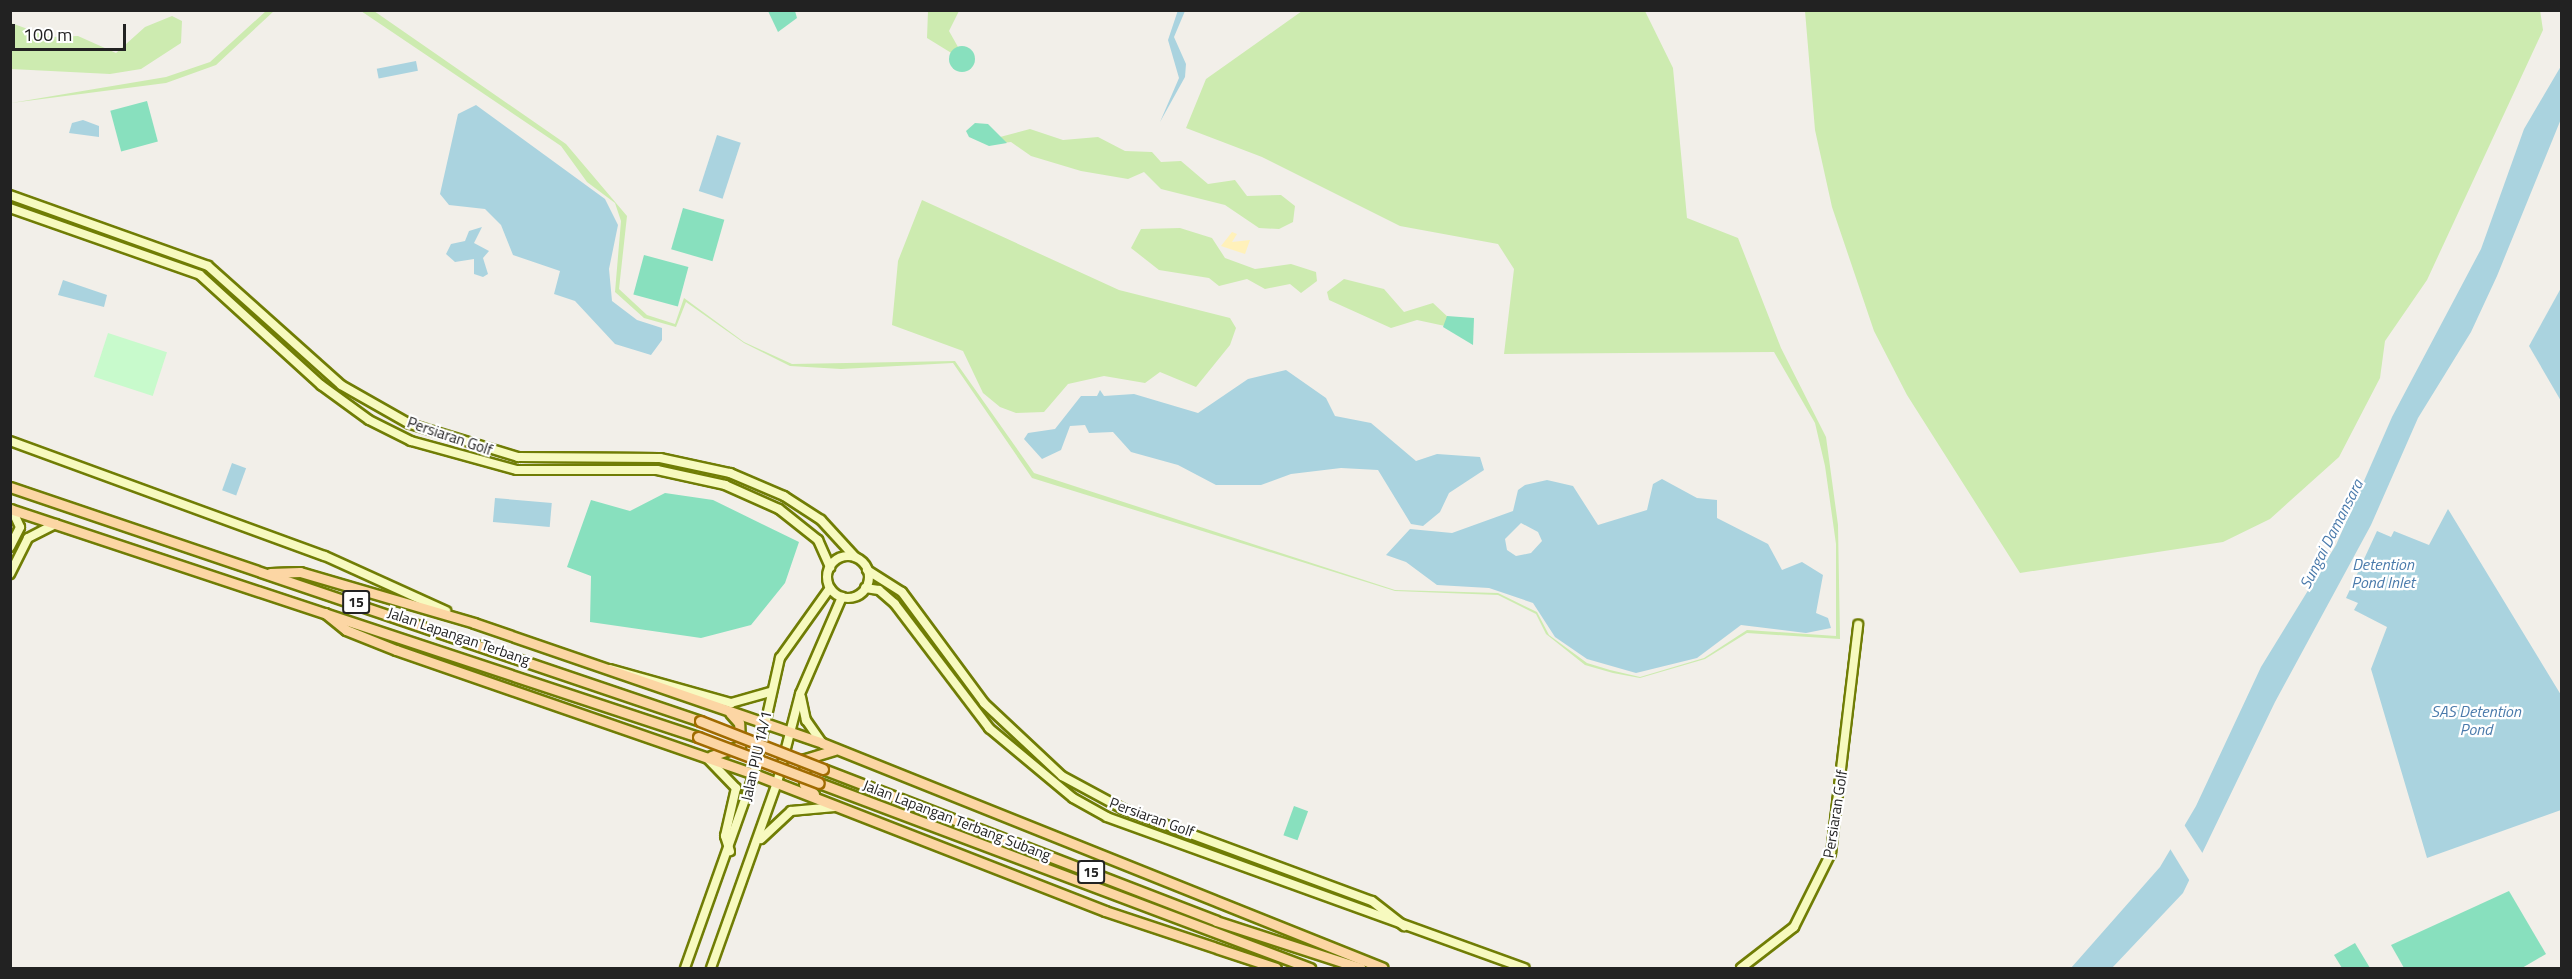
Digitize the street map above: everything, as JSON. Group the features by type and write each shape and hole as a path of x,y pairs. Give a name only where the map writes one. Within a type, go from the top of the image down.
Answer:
{"main road":[{"name":"Jalan Lapangan Terbang","path":"10,487 270,573 700,721 823,769"},
{"name":"Jalan Lapangan Terbang","path":"11,510 698,737 819,783"},
{"path":"270,573 300,572 474,623 822,743 1383,969"},
{"path":"325,613 341,627 396,650 754,774 1106,911 1276,969"},
{"path":"705,757 728,755 740,746 740,723 729,711"},
{"path":"820,800 804,784 803,766 810,754 838,750"},
{"name":"Jalan Lapangan Terbang Subang","path":"823,769 1216,921 1361,969"},
{"name":"Jalan Lapangan Terbang Subang","path":"819,783 1310,969"}],"street":[{"name":"Persiaran Golf","path":"10,195 192,259 233,287 341,385 410,424 518,457 660,458 730,473 803,508 855,557"},
{"name":"Persiaran Golf","path":"10,208 200,275 321,385 369,420 411,441 517,470 657,470 725,485 778,509 818,540 830,567"},
{"path":"225,296 233,287"},
{"path":"10,441 325,556 474,623"},
{"path":"10,547 20,527 11,510"},
{"path":"10,574 28,538 56,524"},
{"path":"855,557 867,570 865,588 842,597 830,588 830,567 838,559 855,557"},
{"name":"Persiaran Golf","path":"867,570 902,592 984,703 1041,759 1123,809 1372,901 1404,926"},
{"name":"Jalan PJU 1A/1","path":"685,969 730,851 754,774 770,692 789,642 830,588"},
{"name":"Persiaran Golf","path":"865,588 879,590 895,604 982,719 1036,771 1107,817 1526,969"},
{"name":"Jalan PJU 1A/1","path":"711,969 777,783 800,694 842,597"},
{"name":"Persiaran Golf","path":"1741,969 1794,927 1831,853 1858,625"},
{"path":"606,669 646,675 731,703 770,692"},
{"path":"800,694 806,720 822,743"},
{"path":"705,757 736,788 725,836 730,851"},
{"path":"1036,771 1041,759"},
{"path":"757,843 791,811 838,807"}],"green space":[{"path":"2540,10 2543,30 2427,280 2385,341 2380,378 2339,457 2270,519 2223,542 2020,573 1907,395 1874,331 1832,207 1815,130 1805,11"},
{"path":"266,11 274,11 216,65 166,83 11,103 166,77 210,62"},
{"path":"361,11 374,11 566,144 627,216 619,289 647,315 675,324 684,298 744,342 792,364 955,361 1034,473 1395,590 1498,593 1537,612 1549,635 1587,663 1640,677 1704,658 1747,630 1836,636 1836,544 1825,466 1815,423 1774,352 1504,354 1514,269 1498,244 1400,226 1262,157 1186,128 1206,79 1302,11 1645,11 1673,68 1687,218 1738,238 1781,348 1826,437 1838,525 1840,639 1747,633 1705,659 1640,678 1585,665 1546,634 1536,614 1498,595 1395,591 1032,478 953,363 841,369 790,366 744,343 686,302 676,327 644,318 615,292 621,221 615,203 587,182 561,146"},
{"path":"768,11 795,11 797,18 778,32"},
{"path":"928,11 959,11 949,31 958,47 953,54 927,38"},
{"path":"172,16 182,21 181,43 141,69 110,74 11,69 11,23 50,37 78,36 116,53 145,27"},
{"path":"962,46 971,50 975,59 971,68 962,72 953,68 949,59 953,50"},
{"path":"147,101 158,142 121,151 110,111"},
{"path":"975,123 988,124 1007,143 989,146 969,137 966,131"},
{"path":"1030,129 1063,140 1098,137 1125,151 1152,152 1161,162 1181,161 1208,184 1235,180 1247,196 1281,195 1295,206 1293,222 1279,229 1259,228 1225,205 1161,189 1144,172 1128,179 1081,171 1031,156 1011,142 1002,143 1000,137"},
{"path":"922,200 1119,290 1230,318 1236,328 1230,345 1196,387 1160,372 1145,383 1104,376 1068,384 1044,412 1016,413 1000,407 983,393 963,351 892,325 898,261"},
{"path":"683,208 724,220 712,261 671,249"},
{"path":"1180,228 1212,238 1225,258 1255,269 1291,264 1316,272 1317,281 1301,293 1290,284 1265,289 1247,279 1219,286 1209,278 1159,270 1131,248 1141,229"},
{"path":"644,255 688,267 678,307 633,295"},
{"path":"1344,279 1384,289 1404,312 1433,303 1450,319 1445,326 1417,320 1391,328 1329,300 1327,292"},
{"path":"1447,316 1474,318 1473,345 1443,327"},
{"path":"108,333 167,352 153,396 94,377"},
{"path":"665,493 713,500 799,542 785,583 751,625 701,638 590,622 591,576 567,567 591,500 630,511"},
{"path":"1294,806 1308,811 1297,840 1283,835"},
{"path":"2509,891 2546,954 2522,968 2404,968 2391,945"},
{"path":"2355,943 2370,968 2342,968 2334,955"}],"sand":[{"path":"1232,232 1237,234 1232,242 1250,240 1245,254 1221,246"}],"water":[{"path":"1178,10 1185,11 1174,37 1186,64 1185,77 1160,122 1179,78 1168,40"},
{"path":"416,61 418,71 379,78 377,69"},
{"path":"2561,66 2561,119 2497,276 2471,332 2418,418 2371,525 2275,702 2183,893 2112,968 2071,968 2160,867 2196,806 2261,667 2336,545 2392,417 2481,249 2524,129"},
{"path":"476,105 605,199 618,225 609,269 612,301 637,320 662,328 662,340 651,355 615,344 575,301 554,294 560,271 513,255 501,225 485,209 449,205 440,194 458,114"},
{"path":"83,120 99,126 99,137 69,133 72,123"},
{"path":"717,135 741,143 723,199 699,191"},
{"path":"482,227 474,243 489,251 483,258 488,274 483,277 474,274 474,259 455,262 446,254 451,244 465,241 469,231"},
{"path":"63,280 107,295 104,307 58,295"},
{"path":"2561,288 2561,401 2529,346"},
{"path":"1286,370 1326,398 1335,416 1371,423 1416,461 1437,454 1480,457 1484,470 1449,493 1440,512 1423,526 1411,524 1378,470 1341,468 1291,474 1261,485 1216,485 1178,465 1131,452 1113,432 1089,433 1085,425 1070,426 1061,450 1042,459 1024,439 1028,433 1055,429 1081,396 1097,396 1100,390 1104,396 1134,394 1198,413 1248,379"},
{"path":"232,463 246,468 236,495 222,490"},
{"path":"1662,479 1697,498 1717,500 1717,518 1768,544 1782,570 1802,562 1823,575 1816,613 1828,618 1831,628 1806,633 1741,625 1697,658 1636,673 1587,659 1555,637 1533,603 1489,588 1437,585 1406,562 1386,555 1410,529 1452,533 1513,511 1518,490 1525,485 1547,480 1573,486 1598,525 1647,510 1653,484","holes":["1521,523 1538,532 1542,541 1531,553 1516,556 1507,550 1505,539"]},
{"path":"495,498 552,503 550,527 493,522"},
{"name":"SAS Detention Pond","path":"2448,509 2561,695 2561,810 2427,858 2371,669 2387,627 2354,610 2358,603 2346,598 2377,531 2391,537 2394,531 2429,545"}],"pier":[{"path":"2183,823 2205,857 2191,883 2169,847"}],"water label":[{"name":"Sungai Damansara","path":"2331,534"},
{"name":"Detention Pond Inlet","path":"2383,573"}]}
